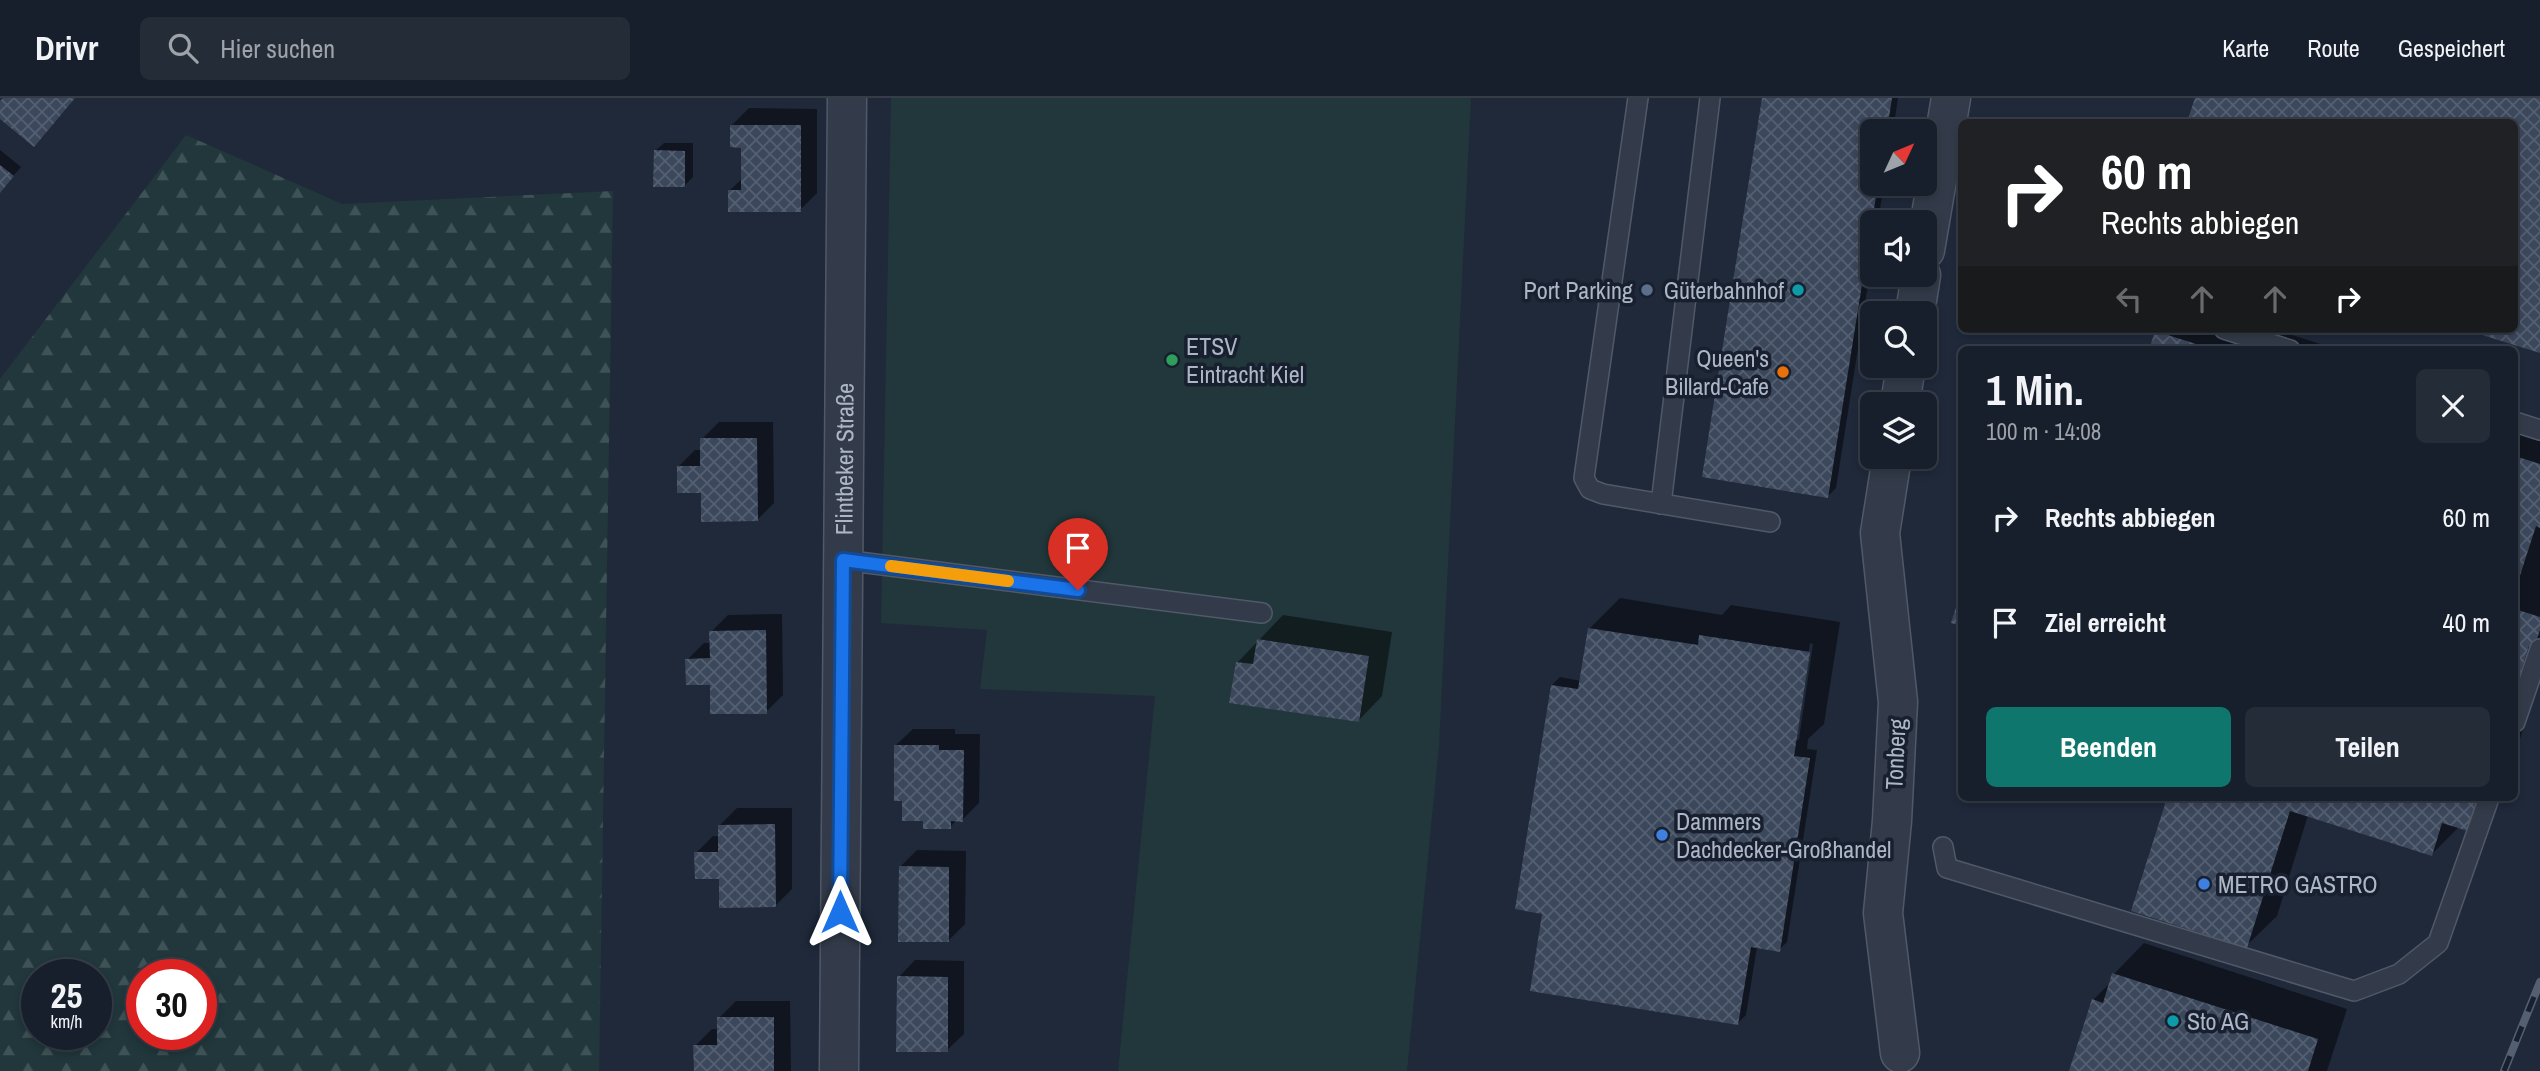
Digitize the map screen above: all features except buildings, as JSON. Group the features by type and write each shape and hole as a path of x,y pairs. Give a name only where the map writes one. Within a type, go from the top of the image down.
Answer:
{"street":[{"name":"Flintbeker Straße","path":"839,1071 847,98"},
{"path":"1932,210 1951,98"},
{"name":"Tonberg","path":"1890,469 1880,533 1898,702 1892,821 1883,913 1898,1065"}],"lane":[{"path":"1638,98 1584,478 1590,489 1603,494 1770,522"},
{"path":"1661,504 1710,98"},
{"path":"2237,333 2277,346"},
{"path":"2518,423 2540,430"},
{"path":"843,560 1262,613"},
{"path":"2518,713 2540,649"},
{"path":"1943,847 1947,868 2354,991 2399,974 2438,943 2488,801"}],"green space":[{"name":"ETSV Eintracht Kiel","path":"891,98 1471,98 1439,746 1407,1071 1118,1071 1155,696 980,689 987,630 881,623"},
{"path":"186,135 342,204 613,191 599,1071 0,1071 0,379"}],"railway":[{"path":"2504,1071 2540,982"}],"slow traffic":[{"path":"891,566 1008,581"}],"place":[{"name":"Port Parking","path":"1647,290"},
{"name":"Güterbahnhof","path":"1798,290"},
{"name":"ETSV Eintracht Kiel","path":"1172,360"},
{"name":"Queen's Billard-Cafe","path":"1783,372"},
{"name":"Dammers Dachdecker-Großhandel","path":"1662,835"},
{"name":"METRO GASTRO","path":"2204,884"},
{"name":"Sto AG","path":"2173,1021"}],"route":[{"path":"840,912 843,560 1078,590"}]}
